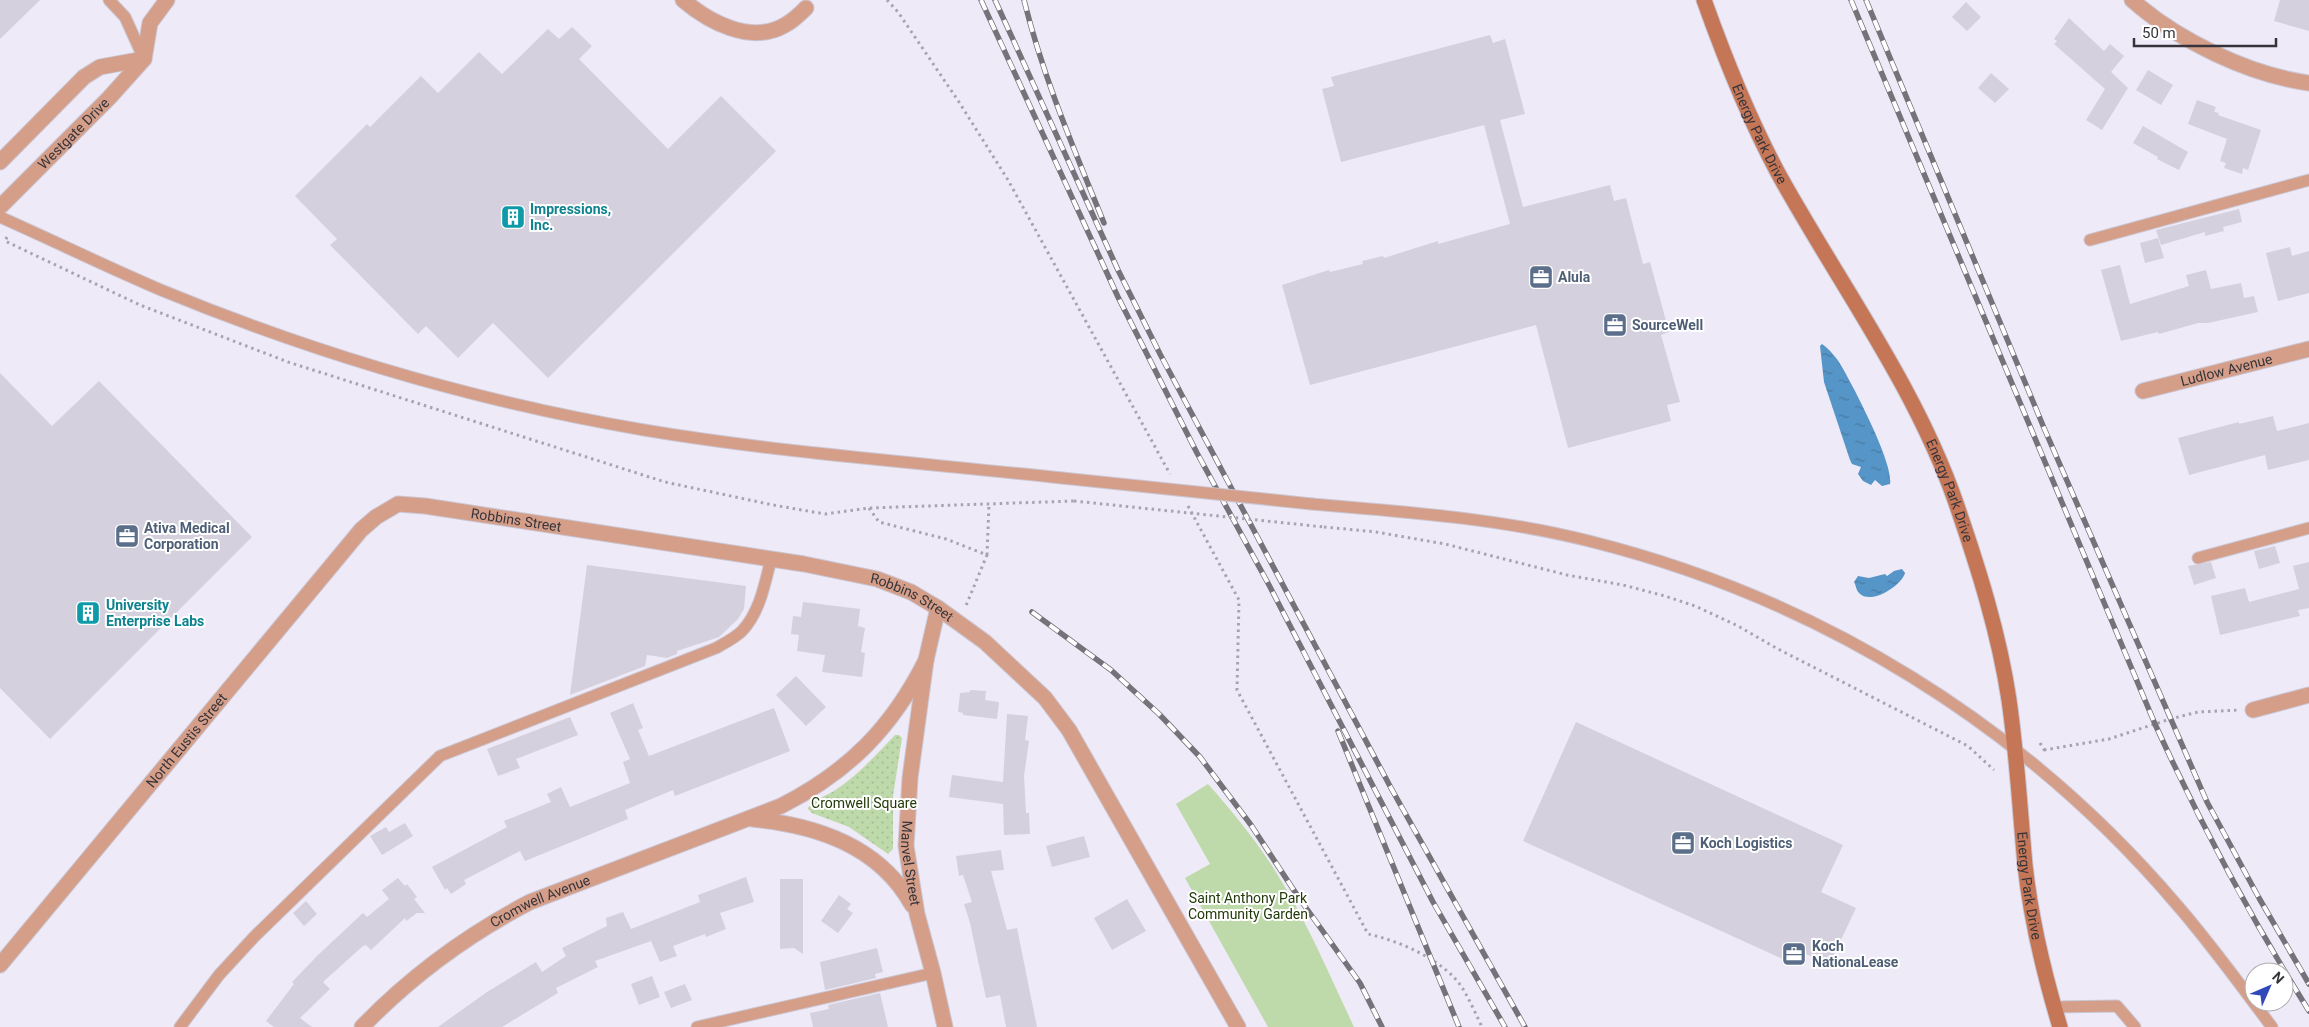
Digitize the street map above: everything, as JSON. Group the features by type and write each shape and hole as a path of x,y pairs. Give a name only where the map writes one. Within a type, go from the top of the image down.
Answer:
{"street":[{"path":"0,162 84,77 100,67 144,59 150,23 168,0"},
{"path":"683,0 698,13 718,24 736,30 757,32 772,31 786,25 810,4"},
{"name":"Energy Park Drive","path":"1704,0 1746,109 1777,171 1900,381 1928,436 1955,499 1980,573 1993,623 2008,696 2016,748 2025,865 2032,908 2060,1027"},
{"path":"2132,0 2173,30 2211,51 2251,68 2293,81 2309,83"},
{"name":"Westgate Drive","path":"0,207 109,98 144,59"},
{"name":"Ludlow Avenue","path":"2143,391 2309,349"},
{"name":"Robbins Street","path":"376,517 398,504 425,506 771,559 877,579 911,592 938,608 985,642 1045,698 1069,730 1238,1027"},
{"name":"North Eustis Street","path":"0,965 362,530 376,517"},
{"name":"Manvel Street","path":"938,608 926,660 906,812 906,846 917,914 945,1027"},
{"name":"Cromwell Avenue","path":"362,1027 407,983 451,948 492,922 530,902 745,818 781,806 813,790 849,762 877,735 899,708 926,660"},
{"path":"2252,710 2309,695"},
{"name":"Cromwell Avenue","path":"745,818 780,822 814,829 840,840 864,854 886,871 904,891 917,914"}],"lane":[{"path":"109,0 126,17 144,59"},
{"path":"2090,240 2309,180"},
{"path":"0,217 111,268 224,314 385,369 495,398 633,428 710,440 1486,521 1587,540 1685,568 1730,584 1870,651 1952,701 2016,748 2080,803 2142,866 2208,942 2272,1027"},
{"path":"2198,558 2309,528"},
{"path":"180,1027 219,975 255,936 440,756 716,648 742,630 751,616 760,600 771,559"},
{"path":"697,1027 933,973"},
{"path":"2054,1007 2117,1006 2135,1027"}],"path":[{"path":"887,0 898,12 959,102 1008,180 1173,478"},
{"path":"1074,501 1376,532 1446,544 1567,575 1623,585 1696,606 1968,746 1994,770"},
{"path":"958,623 987,555 989,504"},
{"path":"1187,504 1239,600 1237,690 1368,934 1389,939 1431,958 1462,987 1482,1027"},
{"path":"869,508 879,522 946,540 987,555"},
{"path":"2044,750 2109,739 2170,718 2198,712 2252,710"},
{"path":"2040,744 2044,750 2045,759"}],"green space":[{"name":"Cromwell Square","path":"895,735 899,735 902,738 893,796 893,849 888,854 849,827 812,813 808,809 816,800 837,789 853,777"},
{"name":"Saint Anthony Park Community Garden","path":"1208,784 1251,836 1286,888 1317,947 1354,1027 1268,1027 1185,878 1210,864 1176,804"}],"water":[{"path":"1822,344 1840,364 1864,408 1886,460 1890,474 1890,484 1882,486 1875,480 1871,485 1863,481 1858,474 1861,467 1852,464 1850,460 1824,382 1820,346"},
{"path":"1902,569 1905,573 1903,578 1892,588 1878,596 1864,596 1858,592 1854,582 1858,576 1869,578 1885,574 1887,576 1894,571"}],"building":[{"path":"0,0 40,0 0,39"},
{"path":"2280,0 2309,0 2309,31 2274,21"},
{"path":"1966,2 1981,17 1967,31 1952,17"},
{"path":"2069,18 2104,51 2110,44 2124,56 2111,72 2128,88 2102,130 2086,120 2105,89 2054,44 2057,41 2054,39"},
{"name":"Impressions, Inc.","path":"572,27 592,46 579,59 668,149 721,96 776,151 548,378 493,323 458,358 426,326 418,334 330,245 337,239 295,196 367,124 370,127 421,76 438,93 479,52 502,74 548,29 559,39"},
{"path":"1490,35 1493,43 1505,39 1525,114 1500,120 1523,207 1610,185 1614,201 1626,198 1643,264 1650,262 1669,332 1661,335 1680,402 1667,405 1671,421 1568,448 1536,325 1310,385 1282,285 1329,270 1330,272 1363,264 1362,261 1383,256 1384,258 1438,241 1438,244 1510,224 1484,125 1341,162 1322,89 1334,86 1331,77"},
{"path":"2148,70 2173,85 2161,105 2136,90"},
{"path":"1991,73 2009,89 1995,103 1978,88"},
{"path":"2197,100 2216,107 2214,112 2219,113 2218,115 2261,130 2248,170 2243,168 2242,174 2224,168 2226,163 2220,161 2227,139 2188,124"},
{"path":"2143,126 2188,152 2179,170 2157,159 2158,157 2133,143"},
{"path":"2239,209 2242,222 2223,227 2224,231 2205,236 2205,232 2161,245 2156,230"},
{"path":"2158,238 2164,258 2145,263 2140,243"},
{"path":"2290,247 2292,256 2309,251 2309,293 2278,301 2266,253"},
{"path":"2120,265 2130,304 2189,286 2186,275 2206,270 2211,289 2241,283 2244,298 2254,296 2258,312 2208,323 2198,323 2159,334 2158,332 2121,341 2101,270"},
{"name":"University Enterprise Labs","path":"0,373 52,426 99,381 252,537 50,739 0,688"},
{"path":"2273,416 2277,431 2309,423 2309,460 2268,470 2265,455 2189,475 2178,438 2239,422 2239,424"},
{"path":"2275,546 2280,563 2259,569 2254,551"},
{"path":"2211,562 2216,578 2194,585 2188,566"},
{"path":"2309,562 2309,608 2298,610 2300,616 2220,635 2211,596 2245,588 2249,602 2299,589 2293,566"},
{"path":"587,565 746,586 744,609 738,619 719,637 677,651 677,654 667,658 647,655 645,666 570,695"},
{"path":"803,602 860,609 858,626 865,628 861,652 865,653 862,677 822,672 825,655 797,651 799,635 791,634 793,616 801,617"},
{"path":"796,676 826,707 806,726 776,695"},
{"path":"970,690 986,691 985,700 999,702 997,719 963,715 963,713 958,712 960,693 970,692"},
{"path":"633,703 643,728 638,730 649,756 774,708 790,751 675,796 673,790 625,810 628,819 525,861 520,851 464,880 466,884 451,894 447,888 445,890 432,867 507,827 504,821 551,802 547,794 561,787 570,807 630,783 623,762 630,759 610,713"},
{"path":"1007,714 1028,716 1025,740 1029,741 1024,776 1026,813 1029,813 1030,834 1004,835 1003,804 949,797 952,775 1003,782"},
{"path":"570,717 578,735 516,759 520,768 498,776 487,749"},
{"name":"Koch Logistics","path":"1576,722 1843,845 1821,892 1856,908 1829,965 1800,951 1794,964 1523,841"},
{"path":"405,823 413,836 382,855 370,836 386,827 389,832"},
{"path":"1084,836 1090,857 1052,867 1046,846"},
{"path":"1001,850 1004,870 991,871 1007,930 1017,928 1037,1027 1006,1027 1000,995 986,998 970,923 964,904 972,902 963,875 959,876 956,856"},
{"path":"746,877 754,902 720,913 726,929 706,937 705,934 673,946 677,956 660,962 651,941 595,961 598,967 556,988 558,993 502,1027 438,1027 487,992 536,962 542,972 566,956 562,948 607,926 606,918 623,912 631,929 700,902 698,895"},
{"path":"398,878 405,886 407,884 417,897 414,899 425,913 417,913 406,921 405,918 371,950 366,945 363,946 323,982 330,989 300,1018 312,1027 274,1027 266,1021 294,984 292,982 318,955 363,913 367,917 389,899 382,890"},
{"path":"780,879 803,879 803,954 794,948 780,949"},
{"path":"839,895 851,904 847,909 853,913 838,933 821,921"},
{"path":"1127,899 1146,931 1112,950 1094,918"},
{"path":"306,901 317,914 304,926 293,913"},
{"path":"877,948 883,972 875,974 876,978 825,990 820,962"},
{"path":"652,976 660,997 639,1005 631,984"},
{"path":"685,984 692,1000 671,1008 664,992"},
{"path":"880,993 888,1027 813,1027 810,1013 829,1009 828,1005"}],"railway":[{"path":"981,0 1118,297 1197,453 1269,585 1433,902 1505,1027"},
{"path":"995,0 1118,270 1160,354 1391,788 1525,1027"},
{"path":"1024,0 1050,85 1104,223"},
{"path":"1851,0 2155,724 2227,870 2309,1011"},
{"path":"1866,0 2044,428 2207,802 2259,898 2309,984"},
{"path":"1032,612 1111,670 1159,714 1200,757 1251,825 1299,898 1360,983 1382,1027"},
{"path":"1338,731 1459,1027"}],"place":[{"name":"Impressions, Inc.","path":"513,217"},
{"name":"Alula","path":"1541,277"},
{"name":"SourceWell","path":"1615,325"},
{"name":"Ativa Medical Corporation","path":"127,536"},
{"name":"University Enterprise Labs","path":"88,613"},
{"name":"Koch Logistics","path":"1683,843"},
{"name":"Koch NationaLease","path":"1794,954"}]}
